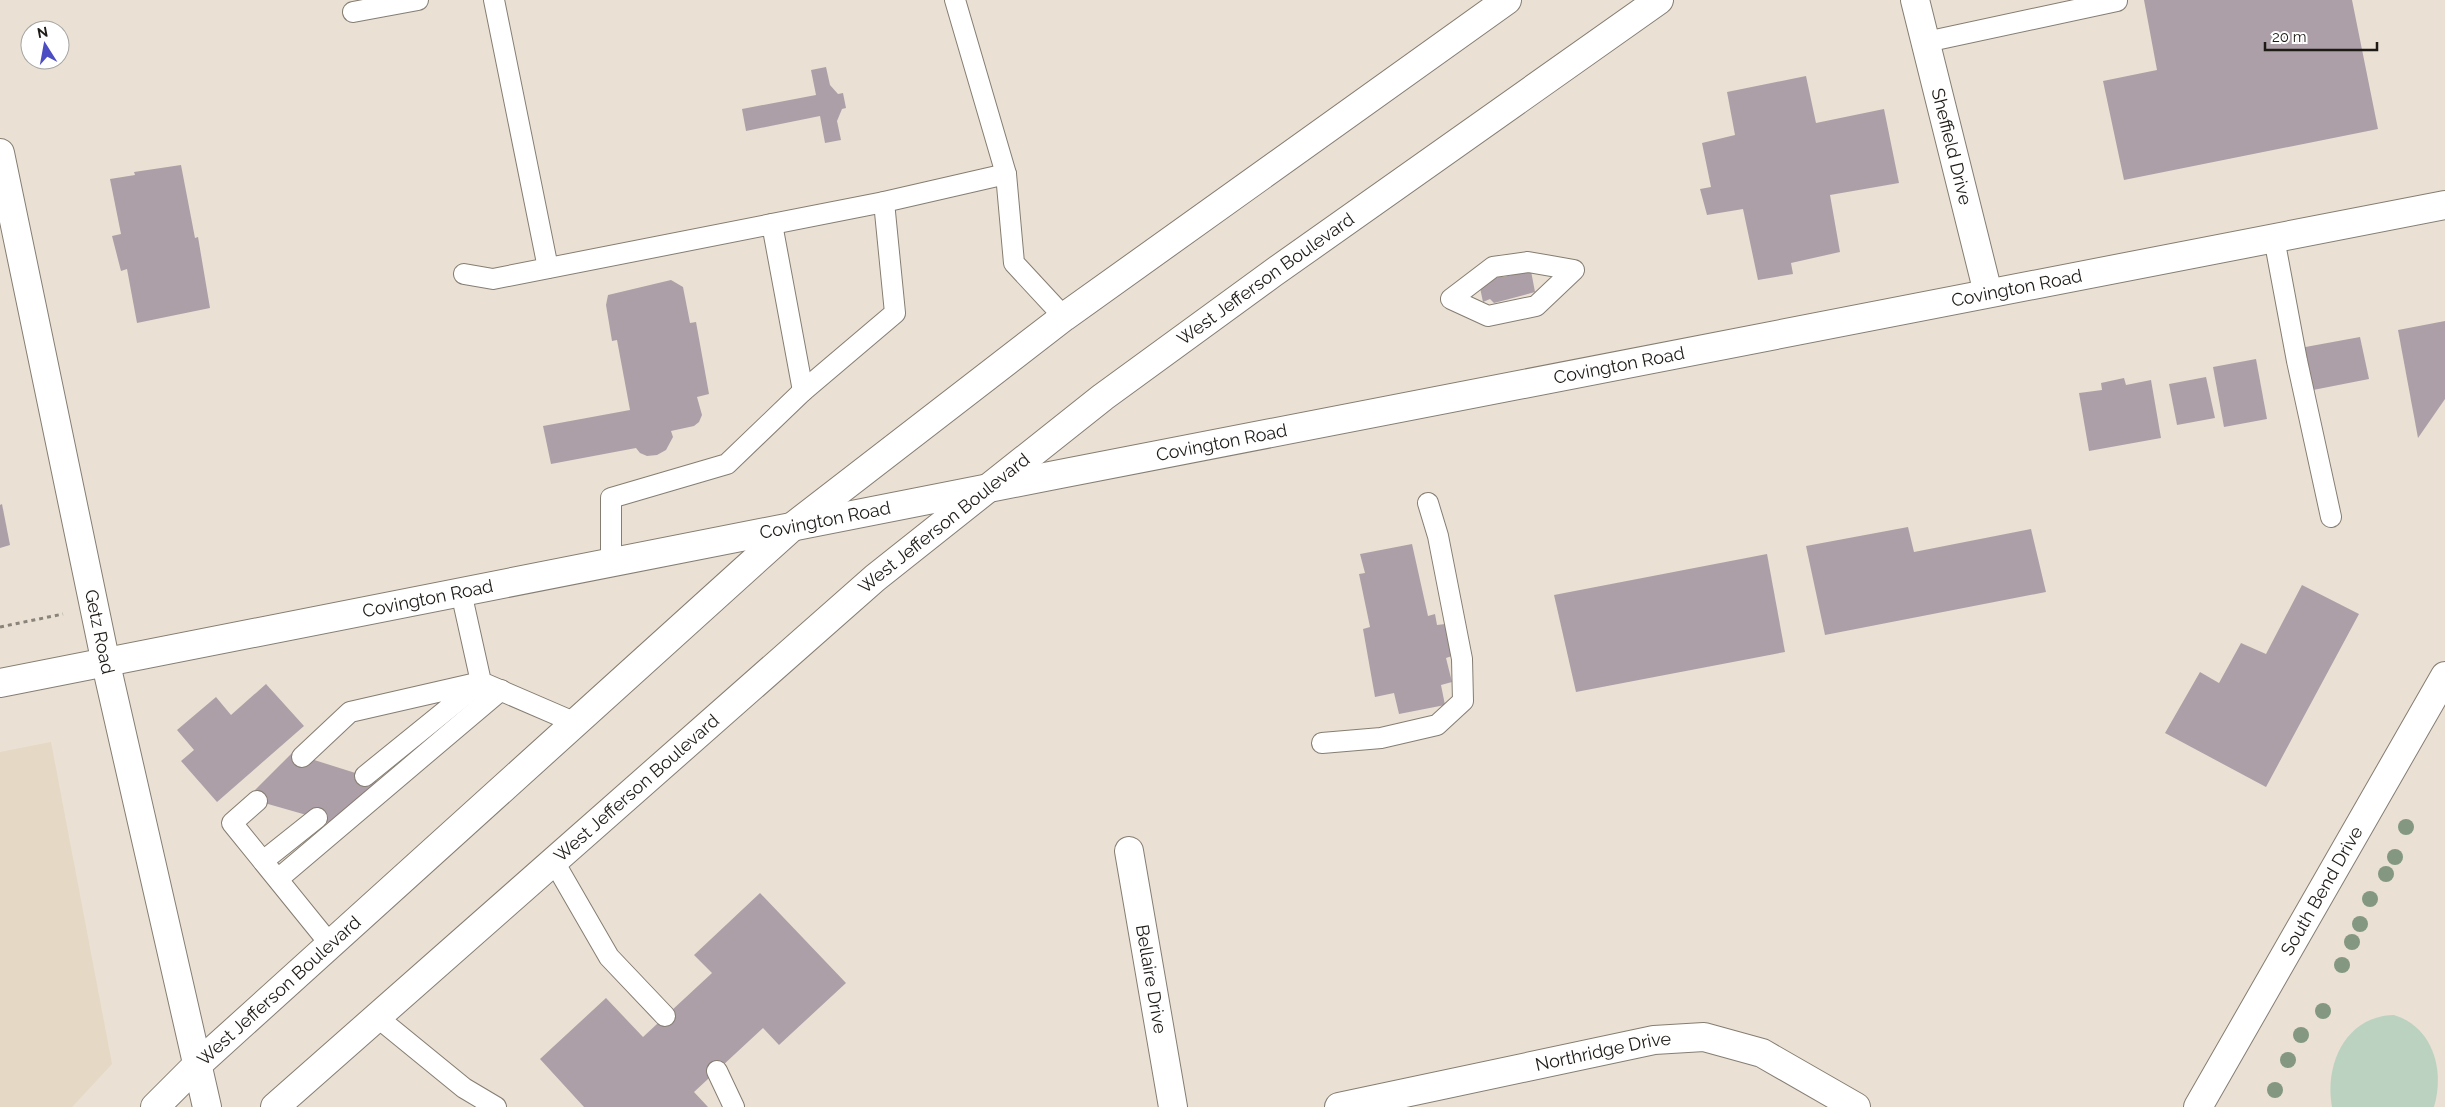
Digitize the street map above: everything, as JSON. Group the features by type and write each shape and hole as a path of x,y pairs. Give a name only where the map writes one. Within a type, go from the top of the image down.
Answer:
{"main road":[{"name":"West Jefferson Boulevard","path":"155,1107 197,1065 792,527 1064,317 1506,0"},
{"name":"West Jefferson Boulevard","path":"275,1107 875,578 1103,397 1281,268 1659,0"},
{"name":"Sheffield Drive","path":"1915,0 1988,294"},
{"name":"Getz Road","path":"0,153 106,664 207,1107"},
{"name":"Covington Road","path":"0,683 106,664 990,488 2445,205"},
{"name":"South Bend Drive","path":"2198,1107 2444,680"},
{"name":"Bellaire Drive","path":"1129,851 1173,1107"},
{"name":"Northridge Drive","path":"1339,1107 1654,1040 1704,1037 1762,1053 1856,1107"}],"lane":[{"path":"353,12 418,0"},
{"path":"494,0 548,268"},
{"path":"955,0 1006,174 1014,263 1064,317"},
{"path":"1926,42 2117,1"},
{"path":"464,274 493,279 884,202 1006,174"},
{"path":"611,563 611,498 727,464 803,391 895,313 884,202"},
{"path":"772,224 803,391"},
{"path":"2274,238 2297,361 2331,517"},
{"path":"1528,262 1574,270 1536,306 1488,316 1451,300 1493,267 1528,262"},
{"path":"1322,743 1381,738 1437,725 1463,701 1462,658 1438,536 1428,502"},
{"path":"461,592 481,682"},
{"path":"302,757 350,712 481,682 576,723"},
{"path":"365,776 481,682"},
{"path":"278,879 500,690"},
{"path":"257,801 232,823 330,944"},
{"path":"263,861 317,818"},
{"path":"553,860 609,957 665,1016"},
{"path":"377,1017 464,1088 496,1107"},
{"path":"717,1071 734,1107"}],"path":[{"path":"0,627 94,608"}],"shaded area":[{"path":"51,742 112,1064 72,1107 0,1107 0,752"}],"green space":[{"path":"2394,1015 2418,1029 2427,1040 2433,1052 2438,1079 2434,1107 2332,1107 2330,1091 2332,1075 2335,1059 2342,1045 2351,1033 2363,1024 2377,1017"}],"building":[{"path":"2144,0 2352,0 2378,129 2124,180 2103,81 2157,70"},
{"path":"826,67 830,85 838,94 843,93 846,108 842,109 837,121 841,140 825,143 820,116 746,131 742,109 816,95 811,70"},
{"path":"1806,76 1816,123 1884,109 1899,183 1830,195 1840,252 1791,263 1793,274 1758,280 1743,209 1707,215 1700,189 1711,187 1702,143 1735,135 1727,92"},
{"path":"181,165 195,238 198,237 210,308 137,323 127,269 121,271 112,236 121,234 110,179 135,175 134,172"},
{"path":"1531,271 1535,292 1494,303 1490,299 1483,302 1479,283 1502,276"},
{"path":"671,280 683,287 690,323 696,322 709,394 697,397 702,415 699,422 694,426 671,431 673,437 666,450 657,455 647,456 640,453 636,448 551,464 543,426 630,410 617,340 612,341 606,305 608,295"},
{"path":"2445,321 2445,399 2418,438 2398,330"},
{"path":"2360,337 2369,379 2308,391 2300,348"},
{"path":"2256,359 2267,419 2224,427 2213,367"},
{"path":"2206,377 2215,418 2177,425 2169,384"},
{"path":"2124,378 2126,385 2151,380 2161,438 2089,451 2079,393 2102,390 2101,383"},
{"path":"2,504 10,545 0,548 0,505"},
{"path":"1908,527 1914,552 2031,529 2046,592 1825,635 1806,546"},
{"path":"1412,544 1428,616 1435,614 1437,625 1445,624 1452,656 1446,658 1452,682 1441,685 1445,705 1399,714 1394,693 1375,697 1363,629 1370,627 1359,574 1365,573 1360,554"},
{"path":"1767,554 1785,652 1576,692 1554,595"},
{"path":"2302,585 2359,614 2266,787 2165,733 2200,672 2219,683 2241,643 2266,654"},
{"path":"266,684 304,726 217,802 181,761 194,750 177,730 216,697 231,715"},
{"path":"292,753 365,776 378,782 332,825 317,818 247,798"},
{"path":"760,893 846,983 779,1045 763,1028 694,1092 708,1107 584,1107 540,1059 606,998 643,1037 712,973 694,955"}]}
